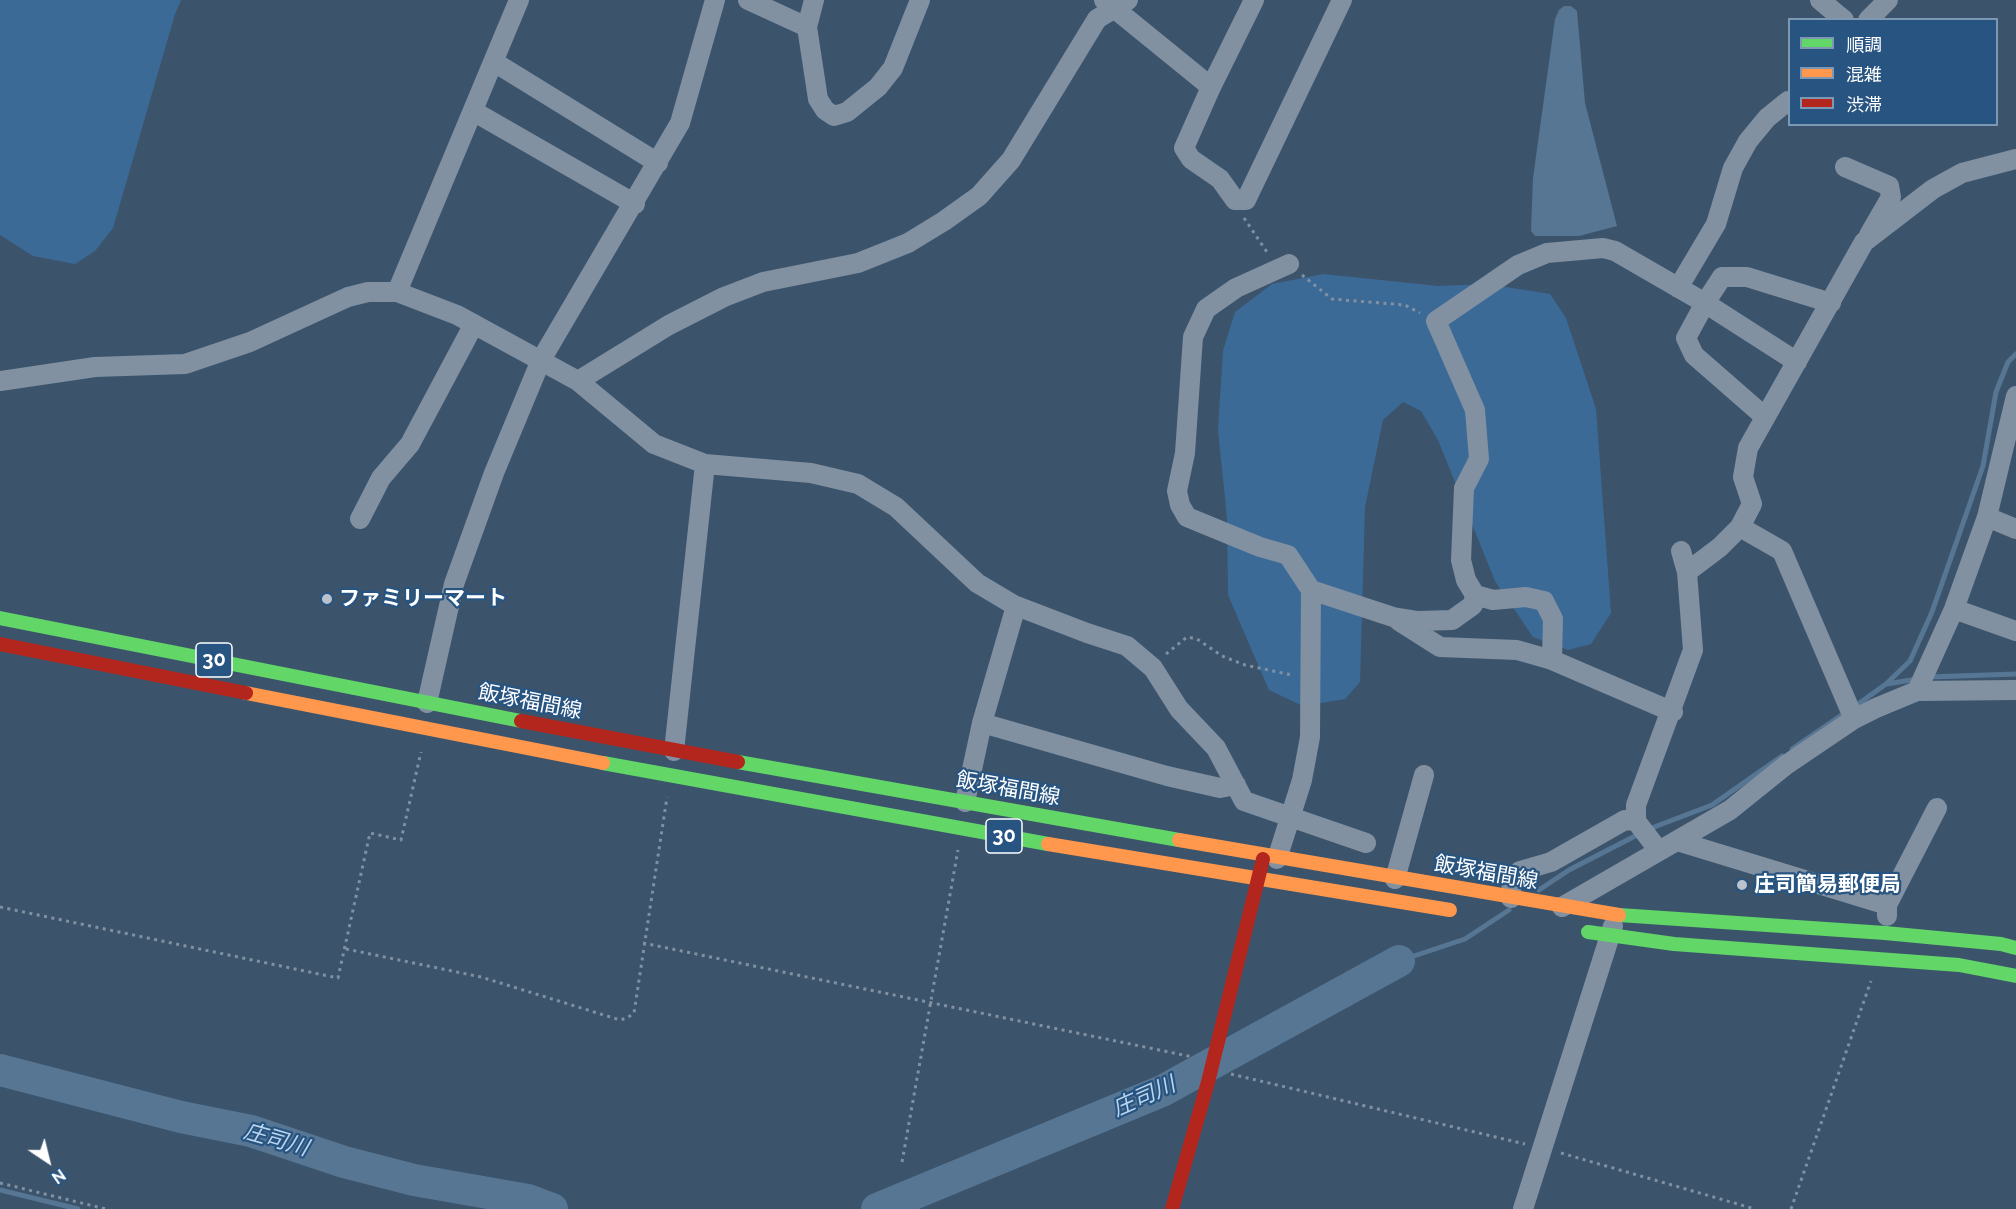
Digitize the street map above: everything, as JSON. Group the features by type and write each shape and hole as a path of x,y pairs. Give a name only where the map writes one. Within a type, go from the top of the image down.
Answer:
{"main road":[{"name":"飯塚福間線","path":"0,618 674,751 1562,907 1616,915 1885,933 2001,944 2016,948"},
{"name":"飯塚福間線","path":"0,644 961,828 1258,880 1467,912"},
{"path":"1172,1209 1215,1053 1258,880 1270,857"},
{"path":"1574,930 1610,936 1767,952 1880,957 1959,965 2016,976"}],"street":[{"path":"397,292 519,0"},
{"path":"427,703 454,584 494,473 541,360 635,204 680,123 715,0"},
{"path":"748,0 807,27"},
{"path":"814,0 807,27 818,99 825,110 834,116 847,112 870,94 893,68 920,0"},
{"path":"1254,0 1210,87 1184,148 1191,159 1220,179 1235,200 1245,200 1342,0"},
{"path":"1820,0 1842,18"},
{"path":"1870,18 1888,0"},
{"path":"578,381 669,325 724,297 763,282 858,263 908,243 944,221 979,196 1011,159 1097,20 1115,3 1210,87"},
{"path":"494,62 658,163"},
{"path":"1678,288 1716,224 1733,168 1748,141 1767,117 1788,101"},
{"path":"473,111 635,204"},
{"path":"1864,242 1933,189 1962,173 2016,159"},
{"path":"1687,572 1720,547 1740,527 1752,504 1743,477 1748,448 1891,196 1889,186 1845,167"},
{"path":"1311,590 1393,617 1418,621 1452,620 1464,614 1473,605 1475,595 1466,580 1461,560 1464,488 1479,459 1475,410 1436,321 1518,266 1546,253 1603,248 1615,251 1705,303 1797,362"},
{"path":"1270,857 1290,819 1302,780 1310,737 1311,590 1288,555 1260,548 1187,517 1180,505 1177,490 1185,453 1193,337 1206,309 1236,288 1284,267"},
{"path":"1766,417 1694,355 1686,338 1705,303 1722,277 1747,277 1831,303"},
{"path":"0,381 96,367 185,364 240,346 348,297 368,292 397,292 474,324 578,381 654,444 705,464 811,473 858,484 896,507 977,583 1016,606 1127,646 1153,668 1179,709 1216,748 1244,801 1290,819 1366,843"},
{"path":"360,519 381,478 410,444 474,324"},
{"path":"1917,691 1954,609 1987,517 2016,396"},
{"path":"674,751 705,464"},
{"path":"1987,517 2016,529"},
{"path":"1740,527 1782,551 1854,719"},
{"path":"1659,851 1636,821 1636,805 1673,711 1693,650 1687,572 1681,551"},
{"path":"1475,595 1493,600 1526,597 1544,601 1554,619 1552,660"},
{"path":"965,802 981,723 1016,606"},
{"path":"1954,609 2016,631"},
{"path":"1393,617 1440,647 1517,650 1552,660 1673,711"},
{"path":"1562,907 1730,810 1786,765 1854,719 1917,691 2016,690"},
{"path":"981,723 1167,776 1220,788 1236,785"},
{"path":"1395,879 1424,775"},
{"path":"1885,933 1887,905 1937,808"},
{"path":"1511,898 1512,878 1520,872 1551,862 1625,820 1636,821"},
{"path":"1677,841 1887,905"},
{"path":"1523,1209 1616,915"}],"path":[{"path":"1235,200 1245,220 1284,267 1332,298 1404,305 1436,321"},
{"path":"1153,668 1180,640 1187,637 1197,639 1222,656 1245,665 1311,679"},
{"path":"0,907 338,978 370,833 401,840 421,751"},
{"path":"345,949 481,977 620,1020 634,1013 670,774"},
{"path":"902,1162 961,828"},
{"path":"643,943 1188,1058 1215,1053"},
{"path":"1791,1209 1880,957"},
{"path":"1207,1083 1233,1074 1543,1148 1755,1209"},
{"path":"0,1183 106,1209"}],"shaded area":[{"path":"0,0 181,0 113,228 95,251 75,264 33,256 0,235"},
{"path":"1564,6 1571,6 1577,11 1585,103 1617,226 1579,236 1535,236 1531,231 1533,178 1555,19 1559,10"},
{"path":"1323,274 1438,286 1487,284 1550,294 1566,318 1596,409 1611,613 1591,644 1568,650 1533,637 1495,581 1438,440 1421,411 1403,402 1383,420 1365,507 1360,682 1345,699 1303,706 1269,690 1228,595 1227,518 1218,430 1223,351 1235,312 1272,284"}],"waterway":[{"path":"1854,707 1886,684 1910,661 1932,612 1983,466 1996,392 2008,362 2016,354"},
{"path":"1929,677 2016,674"},
{"path":"1887,684 1917,679"},
{"path":"1792,749 1846,712"},
{"path":"1649,829 1712,805 1782,756"},
{"path":"1539,890 1569,870 1641,833"},
{"path":"1399,961 1465,939 1509,910"},
{"name":"庄司川","path":"877,1209 1162,1091 1399,961"},
{"name":"庄司川","path":"0,1070 181,1117 251,1131 344,1162 414,1180 528,1200 552,1209"},
{"path":"0,1190 78,1209"}],"traffic: fast":[{"path":"0,618 521,721"},
{"path":"738,762 1179,840"},
{"path":"603,763 1048,844"},
{"path":"1619,915 1885,933 2001,944 2016,948"},
{"path":"1588,932 1674,944 1959,965 2016,976"}],"traffic: slow":[{"path":"246,693 603,763"},
{"path":"1179,840 1619,915"},
{"path":"1048,844 1450,910"}],"traffic: jam":[{"path":"0,644 246,693"},
{"path":"521,721 738,762"},
{"path":"1172,1209 1208,1082 1263,859"}],"place":[{"name":"ファミリーマート","path":"327,599"},
{"name":"庄司簡易郵便局","path":"1742,885"}]}
